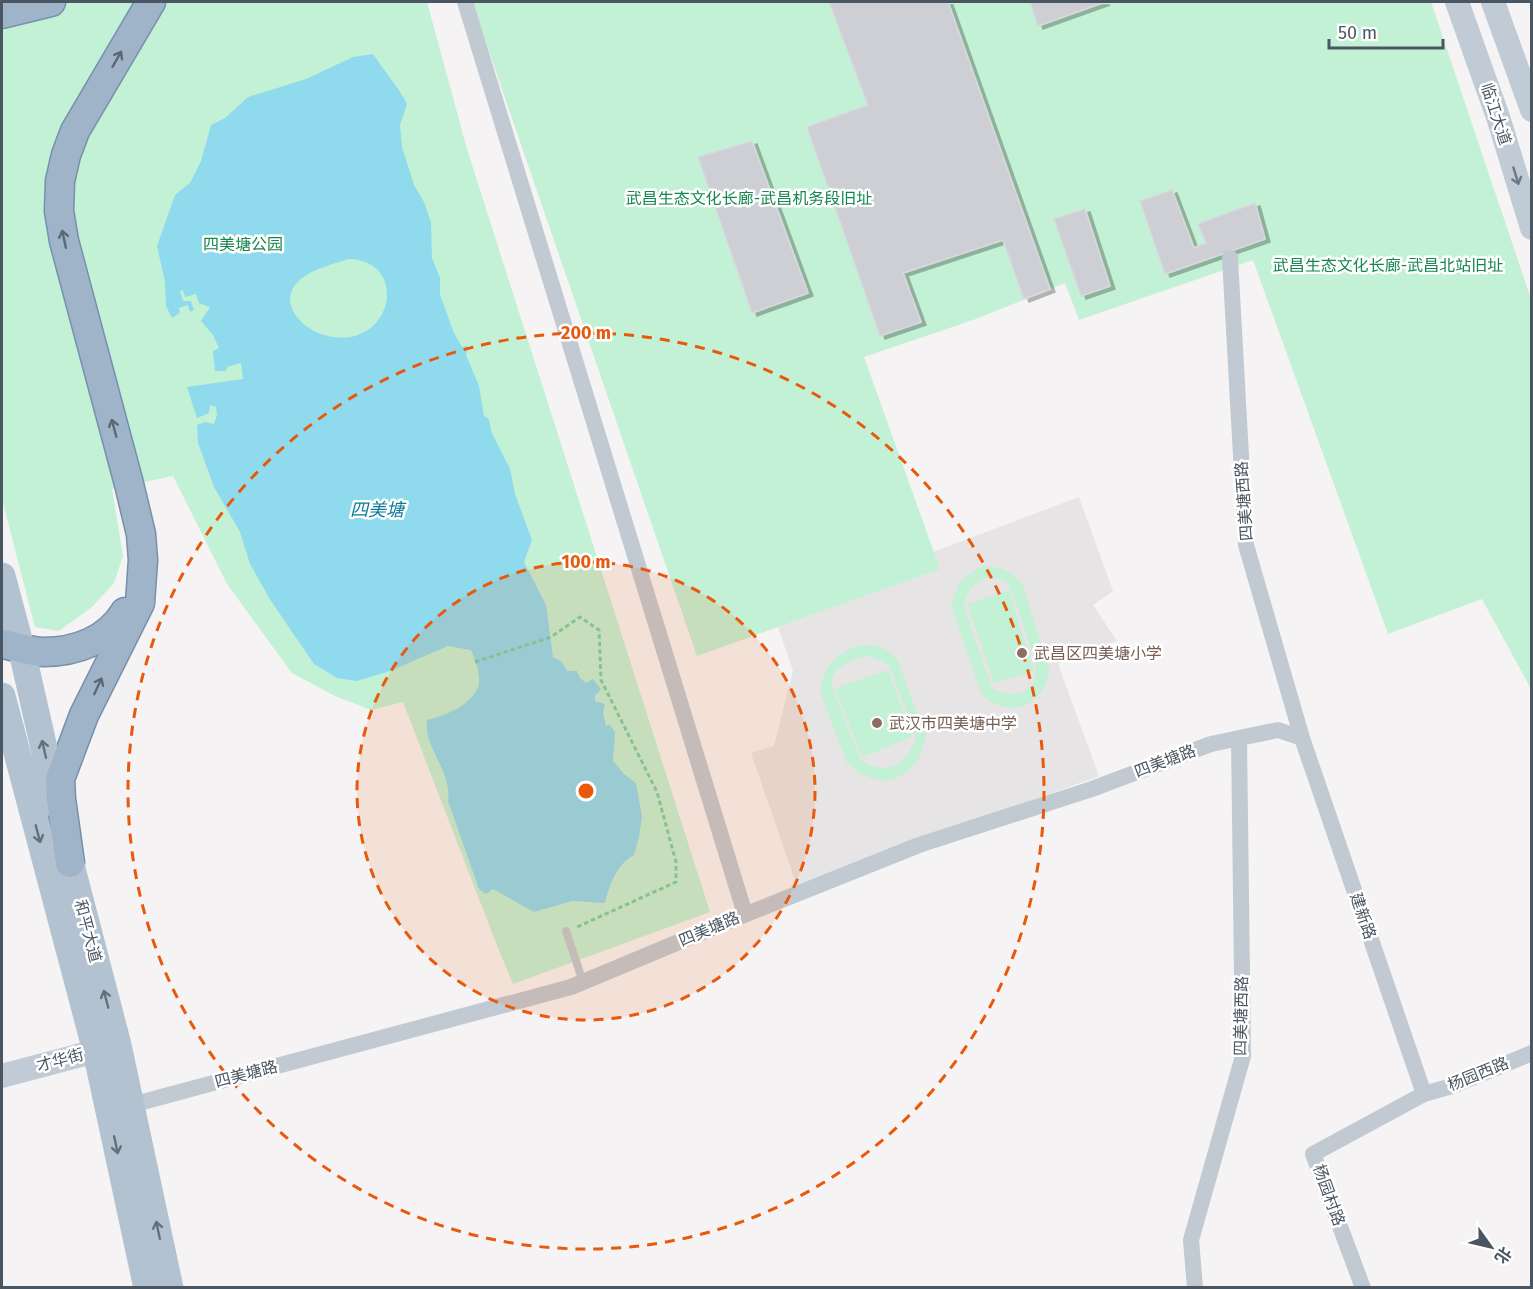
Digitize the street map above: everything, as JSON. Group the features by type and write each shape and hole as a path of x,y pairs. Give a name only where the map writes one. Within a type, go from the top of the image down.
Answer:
{"highway":[{"path":"2,14 51,2"},
{"path":"70,863 60,779 84,715 140,603 143,560 141,534 129,484 64,241 59,211 60,181 75,131 151,2"},
{"path":"11,645 41,652 73,650 104,636 119,622 142,585"}],"main road":[{"name":"临江大道","path":"1457,2 1498,117 1532,228"},
{"path":"1470,2 1474,4 1478,2"},
{"name":"临江大道","path":"1492,2 1532,110"},
{"name":"和平大道","path":"2,576 11,645 70,863 120,1108 170,1287"},
{"name":"和平大道","path":"2,701 107,1048"},
{"name":"才华街","path":"2,1076 107,1048"},
{"name":"和平大道","path":"120,1108 147,1287"}],"street":[{"path":"465,2 745,914"},
{"name":"四美塘西路","path":"1230,258 1246,545 1302,738"},
{"name":"四美塘路","path":"120,1108 571,987 745,914 919,845 1092,789 1211,744 1278,730 1302,738"},
{"name":"四美塘西路","path":"1195,1287 1191,1240 1243,1056 1239,738"},
{"name":"建新路","path":"1302,738 1424,1094"},
{"name":"杨园西路","path":"1424,1094 1452,1086 1532,1053"},
{"name":"杨园村路","path":"1363,1287 1313,1154 1424,1094"}],"lane":[{"path":"566,932 583,982"}],"path":[{"path":"475,662 550,637 580,617 599,630 601,680 657,792 676,862 676,882 566,932"}],"shaded area":[{"path":"1079,497 1113,591 1093,605 1117,641 1058,664 1099,776 797,886 751,753 774,746 793,671 778,627 939,569 933,552"}],"green space":[{"name":"四美塘公园","path":"2,2 427,2 467,149 710,912 513,984 403,702 371,710 335,696 292,673 227,584 173,476 112,489 123,556 114,583 92,607 59,631 35,627 2,499"},
{"name":"武昌生态文化长廊-武昌机务段旧址","path":"472,2 1431,2 1531,299 1531,689 1482,599 1388,634 1253,260 1079,320 1065,283 976,319 864,357 940,569 697,656"},
{"path":"983,566 995,567 1010,573 1023,585 1049,670 1040,694 1025,705 1013,708 1003,707 989,701 981,694 951,605 959,583","holes":["985,578 999,579 1007,583 1033,655 1035,679 1031,686 1020,693 1006,694 992,688 964,607 970,590"]},
{"path":"1009,590 1034,671 994,683 967,604"},
{"path":"873,645 887,650 897,659 926,736 919,758 913,766 901,776 887,781 873,779 859,773 847,763 820,692 824,674 830,664 855,646","holes":["869,656 889,665 916,738 912,748 901,761 895,765 880,767 861,761 832,681 840,668 860,658"]},
{"path":"888,670 912,737 862,757 835,688"}],"water":[{"name":"四美塘","path":"373,54 407,104 400,125 402,147 414,185 424,202 431,222 432,258 440,278 440,295 454,333 462,347 468,346 466,355 479,386 484,416 489,419 491,431 510,469 515,494 532,540 524,562 546,605 553,657 562,662 567,671 577,671 586,683 593,679 601,689 595,696 595,701 605,704 603,713 606,726 610,725 615,732 613,761 636,783 642,817 639,837 634,855 623,864 615,876 605,903 572,901 534,912 493,889 486,894 479,889 448,801 446,779 427,730 427,720 463,705 478,687 478,668 471,650 448,646 390,671 357,681 337,678 314,664 271,601 250,564 240,532 214,487 198,443 197,425 205,422 214,424 217,415 216,407 210,405 209,413 197,418 187,387 243,379 241,363 227,367 226,371 215,371 213,351 219,348 213,335 201,321 210,307 199,303 196,294 185,297 183,290 180,291 183,301 191,301 194,310 190,312 188,305 179,308 180,313 172,318 166,306 165,282 157,246 175,195 190,183 201,161 211,125 225,118 248,97 306,79 353,57","holes":["349,259 369,264 381,274 387,289 386,305 378,320 365,331 347,337 324,335 306,326 294,312 291,295 294,286 302,278 319,269"]}],"building":[{"path":"829,2 948,2 1050,289 1024,299 1003,240 903,273 921,322 880,336 807,127 868,105"},
{"path":"1030,2 1105,2 1038,26"},
{"path":"752,141 808,293 752,313 698,157"},
{"path":"1172,190 1194,248 1206,243 1198,224 1255,203 1265,239 1165,274 1140,201"},
{"path":"1085,209 1110,286 1081,296 1054,219"}],"place":[{"name":"武昌区四美塘小学","path":"1022,653"},
{"name":"武汉市四美塘中学","path":"877,723"}],"park label":[{"name":"武昌生态文化长廊-武昌北站旧址","path":"1388,265"}]}
